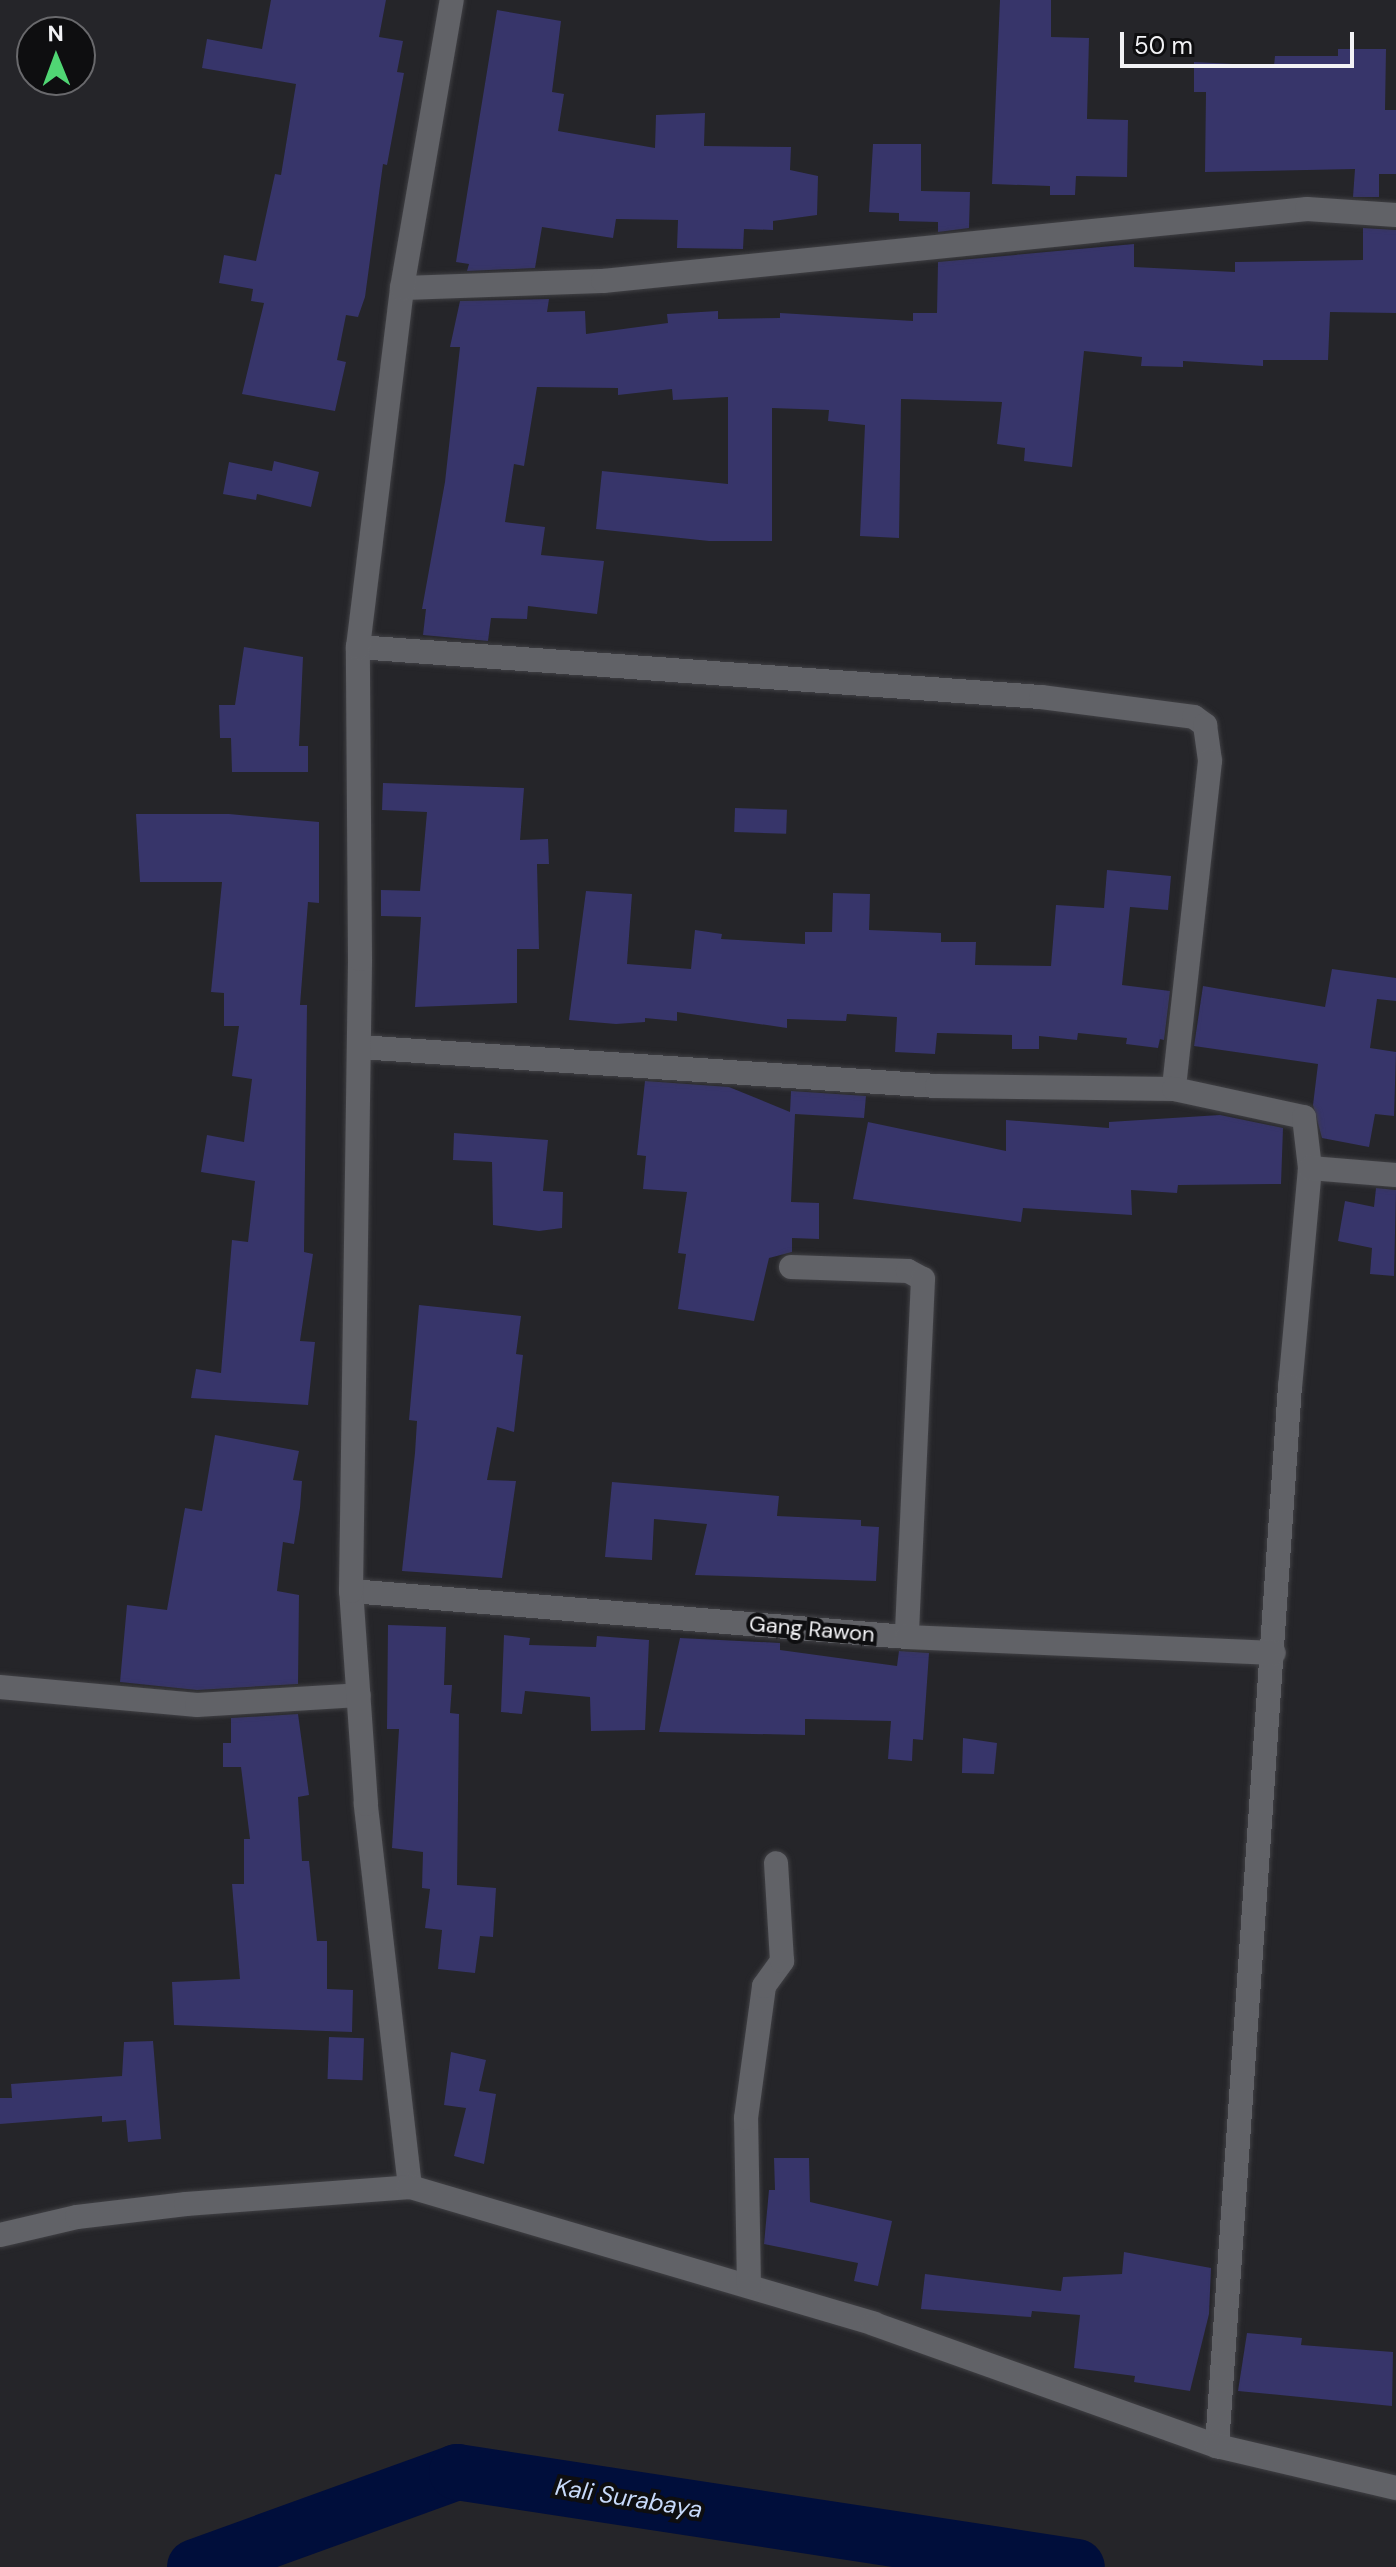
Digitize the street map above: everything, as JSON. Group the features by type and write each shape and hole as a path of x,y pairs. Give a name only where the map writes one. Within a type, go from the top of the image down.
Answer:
{"street":[{"path":"410,2187 366,1804 351,1591 359,1047 358,647 402,288 452,0"},
{"path":"402,288 603,281 1307,209 1396,215"},
{"path":"358,647 1041,697 1194,717 1205,725 1210,761 1174,1089"},
{"path":"359,1047 937,1086 1174,1089 1304,1117 1310,1168 1290,1386 1217,2446"},
{"path":"1310,1168 1396,1175"},
{"path":"791,1267 908,1271 923,1279 907,1637"},
{"name":"Gang Rawon","path":"351,1591 907,1637 1274,1653"},
{"path":"0,1687 197,1705 359,1695"},
{"path":"749,2286 746,2118 764,1986 782,1961 776,1863"},
{"path":"0,2235 77,2217 171,2206 410,2187 749,2286 1217,2446 1396,2488"}],"building":[{"path":"271,0 386,0 379,37 403,41 397,72 404,73 387,165 383,164 365,297 358,317 346,315 337,360 346,362 335,411 242,394 264,303 251,301 253,289 219,283 224,255 256,261 275,174 281,175 296,84 202,68 207,39 262,49"},
{"path":"1000,0 1051,0 1051,37 1089,38 1087,119 1128,120 1127,177 1076,176 1075,195 1050,195 1050,186 992,184"},
{"path":"497,10 561,21 552,92 564,94 558,131 655,148 656,115 705,113 704,146 791,147 790,170 818,176 817,215 773,221 773,230 744,229 743,249 677,248 678,220 616,219 613,238 542,227 535,268 467,271 469,264 456,262"},
{"path":"1338,49 1386,49 1385,110 1396,110 1396,174 1379,174 1379,197 1353,197 1355,169 1205,172 1206,92 1194,92 1194,62 1274,66 1275,56 1338,56"},
{"path":"873,144 921,144 921,191 970,192 969,228 938,232 938,222 899,221 899,213 869,212"},
{"path":"1363,228 1396,230 1396,313 1330,312 1328,360 1263,360 1263,366 1183,361 1183,367 1141,366 1142,357 1084,351 1072,467 1024,461 1025,448 997,444 1002,402 901,399 899,538 860,536 865,425 828,421 829,410 772,408 772,541 709,541 596,529 602,471 728,484 728,397 673,400 672,389 618,395 618,388 537,387 524,466 514,464 505,522 545,527 541,555 604,561 597,614 528,606 527,619 491,618 488,641 423,635 426,609 422,609 445,482 460,347 450,347 460,301 549,299 547,312 585,311 586,334 668,323 667,314 718,311 718,319 780,318 780,313 913,321 913,313 937,313 938,262 1134,244 1134,267 1235,272 1235,262 1363,260"},
{"path":"274,461 319,472 311,507 257,494 256,500 223,494 229,462 272,471"},
{"path":"244,647 303,657 299,746 308,746 308,772 232,772 231,738 220,738 219,705 235,705"},
{"path":"383,783 524,788 520,840 548,839 549,864 537,864 539,949 517,949 517,1003 415,1007 421,917 381,916 381,890 420,891 427,812 382,810"},
{"path":"735,808 787,810 786,834 734,832"},
{"path":"136,814 229,814 319,822 319,903 308,902 300,1005 307,1005 304,1252 313,1254 300,1341 315,1342 308,1405 191,1398 196,1369 221,1373 232,1240 248,1242 255,1181 201,1172 207,1135 244,1142 252,1079 232,1076 239,1026 224,1026 224,993 211,992 222,882 140,882"},
{"path":"1107,870 1171,876 1168,910 1130,907 1122,985 1170,991 1164,1040 1160,1039 1158,1048 1126,1044 1127,1038 1078,1033 1077,1040 1039,1036 1039,1049 1012,1049 1012,1035 937,1033 935,1054 895,1052 897,1017 847,1014 846,1021 787,1019 787,1028 677,1012 677,1021 645,1018 645,1022 616,1024 569,1020 586,891 632,894 627,964 691,969 695,930 722,934 721,939 805,944 805,932 832,932 833,893 870,894 869,930 941,933 941,942 976,942 975,965 1051,966 1056,905 1104,908"},
{"path":"1332,969 1396,978 1396,1001 1377,999 1370,1048 1396,1052 1394,1116 1375,1114 1369,1147 1322,1138 1313,1105 1318,1064 1194,1046 1203,986 1325,1007"},
{"path":"645,1081 729,1087 790,1112 791,1091 866,1096 864,1118 795,1114 791,1202 819,1203 819,1239 792,1238 792,1252 769,1258 754,1321 678,1309 686,1254 678,1253 687,1192 643,1189 646,1156 637,1155"},
{"path":"1220,1115 1283,1128 1281,1184 1178,1185 1177,1193 1131,1190 1132,1215 1023,1208 1021,1222 853,1199 868,1122 1006,1151 1006,1120 1109,1128 1109,1122"},
{"path":"454,1133 548,1140 543,1191 563,1192 562,1228 539,1231 493,1225 492,1162 453,1160"},
{"path":"1376,1188 1396,1190 1394,1276 1370,1274 1372,1248 1338,1241 1345,1201 1374,1207"},
{"path":"419,1305 521,1316 516,1354 523,1355 514,1432 497,1427 487,1480 516,1481 502,1578 402,1571 415,1453 417,1421 409,1420"},
{"path":"215,1435 299,1451 293,1480 302,1481 300,1508 294,1544 283,1542 277,1591 299,1595 298,1684 197,1690 120,1682 127,1605 167,1610 185,1508 202,1511"},
{"path":"612,1482 779,1496 777,1516 861,1520 861,1526 879,1527 876,1581 695,1575 707,1524 654,1519 652,1560 605,1557"},
{"path":"388,1625 446,1627 444,1685 452,1685 450,1713 459,1714 457,1885 496,1888 493,1937 480,1936 475,1973 438,1969 442,1930 425,1928 430,1889 422,1888 423,1852 392,1848 399,1729 387,1729"},
{"path":"504,1635 530,1638 529,1645 596,1647 597,1636 649,1640 645,1730 591,1731 590,1697 525,1691 522,1714 501,1712"},
{"path":"680,1638 780,1643 780,1650 897,1666 899,1651 929,1653 923,1740 913,1739 912,1761 888,1759 891,1721 805,1719 805,1735 659,1732"},
{"path":"298,1714 309,1795 298,1797 302,1861 309,1861 317,1941 327,1941 327,1989 353,1990 352,2032 174,2025 172,1982 240,1979 232,1884 244,1884 244,1839 250,1839 241,1767 223,1767 223,1743 231,1743 231,1718"},
{"path":"963,1738 997,1743 994,1774 962,1773"},
{"path":"329,2037 364,2038 363,2080 328,2079"},
{"path":"153,2041 161,2139 128,2142 126,2120 102,2122 102,2116 0,2124 0,2098 12,2098 11,2084 122,2076 124,2042"},
{"path":"451,2052 486,2060 479,2091 496,2094 484,2164 454,2156 466,2108 444,2105"},
{"path":"774,2158 809,2158 810,2202 892,2221 878,2286 854,2281 858,2263 764,2244 769,2190 775,2190"},
{"path":"1124,2252 1211,2268 1209,2314 1190,2391 1134,2382 1135,2376 1074,2368 1080,2315 1032,2311 1031,2317 921,2309 925,2274 1061,2291 1063,2277 1122,2274"},
{"path":"1247,2333 1302,2338 1301,2345 1393,2352 1392,2406 1238,2391"}],"waterway":[{"name":"Kali Surabaya","path":"195,2567 457,2472 1077,2567"}]}
